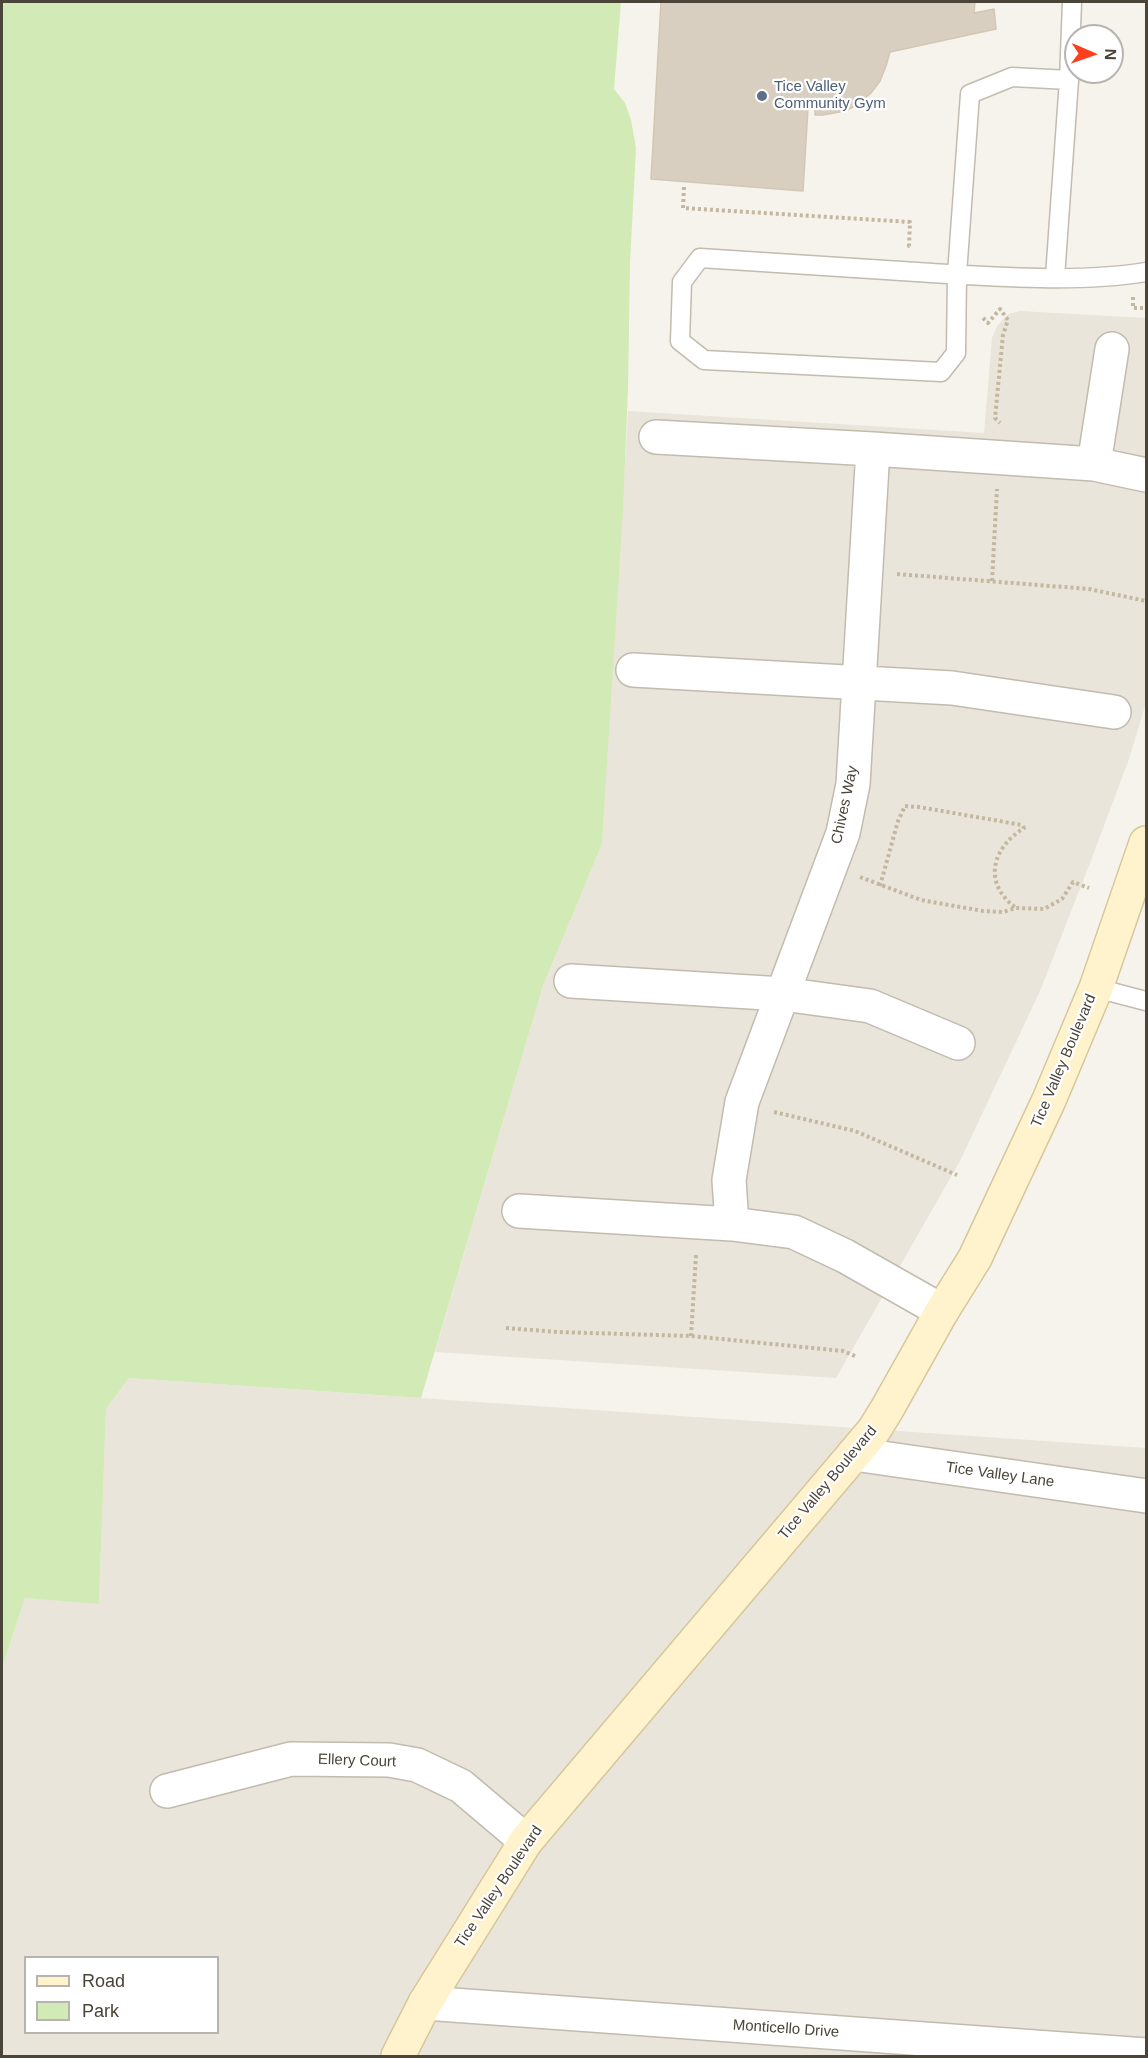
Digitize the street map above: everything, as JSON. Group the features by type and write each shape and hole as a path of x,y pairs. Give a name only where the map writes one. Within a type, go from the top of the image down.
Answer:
{"street":[{"path":"1094,464 1112,349"},
{"path":"656,437 1094,464 1146,475"},
{"name":"Chives Way","path":"732,1224 729,1180 742,1102 843,833 853,784 873,449"},
{"path":"633,670 952,688 1114,712"},
{"name":"Tice Valley Boulevard","path":"398,2056 425,2002 526,1840 854,1454 874,1430 887,1409 980,1247 1049,1100 1096,988 1146,843"},
{"path":"572,981 783,994 870,1006 958,1043"},
{"path":"519,1211 732,1224 794,1232 845,1256 942,1311"},
{"name":"Tice Valley Lane","path":"854,1454 1146,1496"},
{"name":"Ellery Court","path":"167,1791 291,1759 389,1760 417,1765 460,1786 526,1840"},
{"name":"Monticello Drive","path":"425,2002 1146,2055"}],"lane":[{"path":"1071,24 1072,2"},
{"path":"1064,80 1012,77 970,94 957,274 956,353 941,372 704,360 680,341 682,282 700,258 957,274 1016,278 1125,275 1146,272"},
{"path":"1055,277 1069,84"},
{"path":"1096,988 1146,1001"}],"path":[{"path":"684,187 683,207 910,222 909,246 920,247"},
{"path":"1133,294 1133,308 1146,308"},
{"path":"982,317 988,323 1000,309 1008,320 1003,335 995,418 1001,423 1000,430"},
{"path":"992,581 997,486"},
{"path":"887,573 1089,589 1146,601"},
{"path":"880,886 897,821 905,806 931,809 1022,825 1024,828 1002,847 996,859 995,868 995,878 1000,891 1016,908"},
{"path":"851,874 921,900 982,911 1003,912 1016,908 1044,909 1062,899 1073,882 1089,888"},
{"path":"765,1110 855,1131 957,1175"},
{"path":"691,1336 696,1250"},
{"path":"506,1328 691,1336 833,1350 855,1356"}],"shaded area":[{"path":"1020,311 1146,318 1146,703 1129,759 1040,991 960,1161 836,1378 435,1352 543,986 602,844 628,411 984,433 992,338 997,326 1008,314"},
{"path":"129,1378 1146,1448 1146,2056 2,2056 2,1668 25,1598 99,1603 106,1409"}],"green space":[{"path":"2,2 621,2 614,89 625,103 636,148 630,263 623,509 602,844 543,986 421,1398 129,1378 106,1409 99,1604 25,1598 2,1668"}],"building":[{"name":"Tice Valley Community Gym","path":"661,2 975,2 974,13 994,9 996,29 890,52 880,81 871,93 857,105 845,111 823,115 815,115 815,109 808,108 803,191 651,179"}],"place":[{"name":"Tice Valley Community Gym","path":"762,96"}]}
